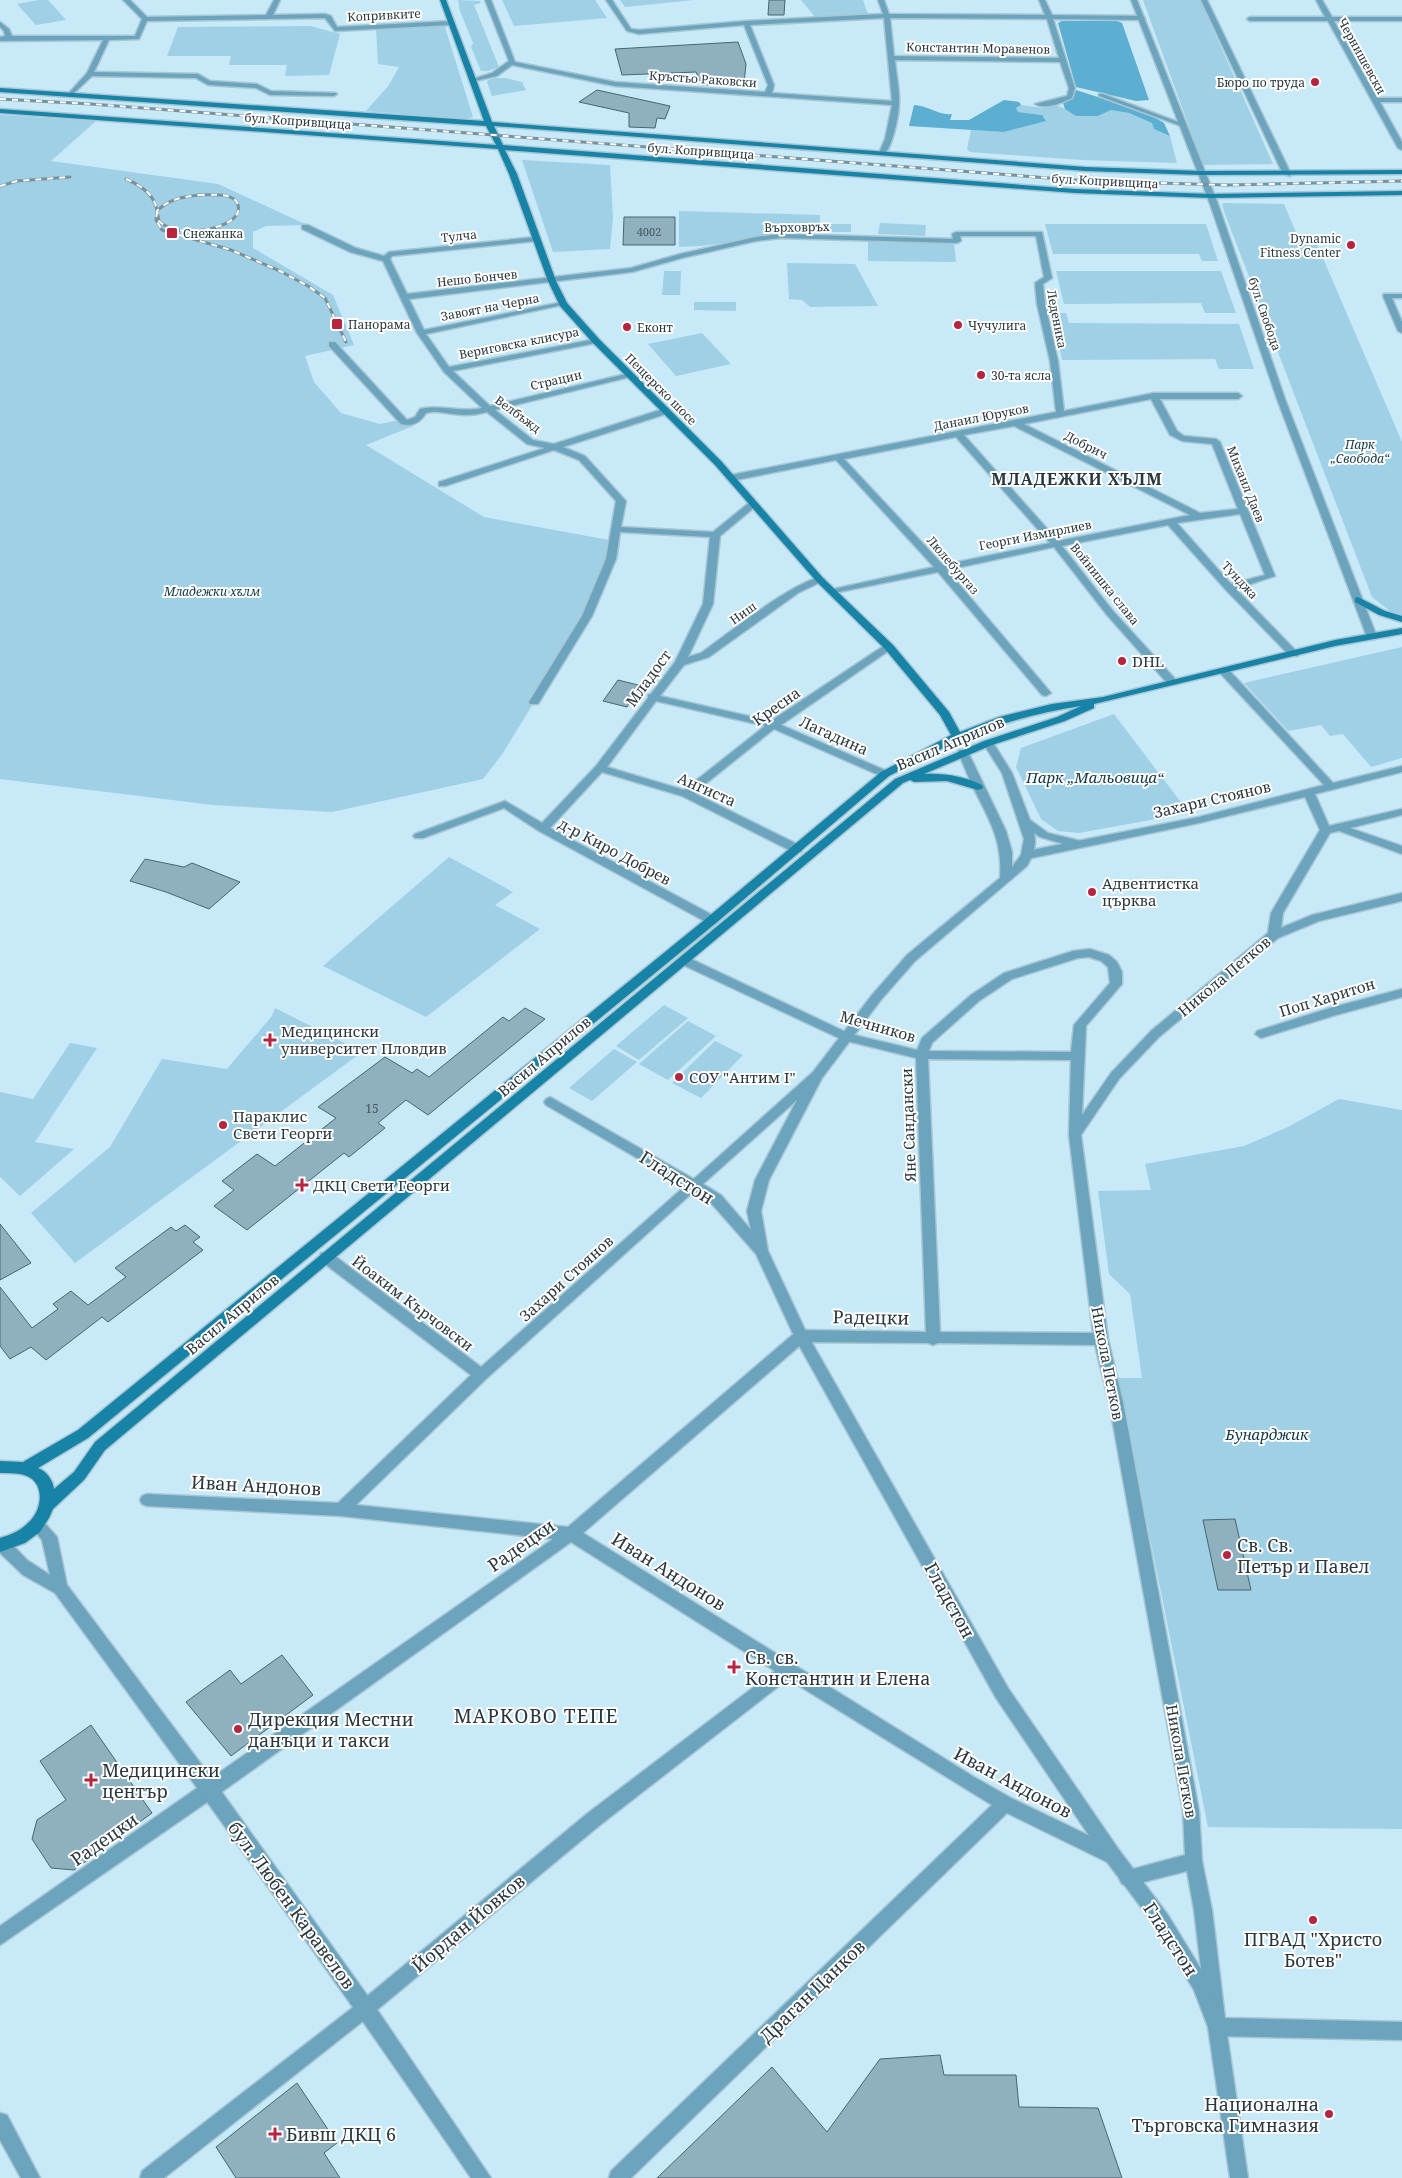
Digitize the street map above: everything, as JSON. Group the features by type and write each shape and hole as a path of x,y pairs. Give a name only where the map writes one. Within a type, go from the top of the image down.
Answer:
{"main road":[{"name":"Пещерско шосе","path":"443,0 488,124 502,148 552,281 563,304 596,341 731,478 820,580 888,648 945,714 958,736 963,752"},
{"name":"бул. Копривщица","path":"0,90 1067,167 1201,173 1402,172"},
{"name":"бул. Копривщица","path":"0,111 1076,191 1210,196 1402,193"},
{"path":"1358,600 1382,613 1402,619"},
{"name":"Васил Априлов","path":"26,1467 83,1434 712,920 885,774 958,736 1003,719 1103,700 1172,682 1402,630"},
{"name":"Васил Априлов","path":"48,1504 79,1476 100,1446 899,781 963,752 1061,719 1103,700"},
{"path":"945,714 988,743"},
{"path":"899,781 940,776 965,780 978,787"},
{"path":"0,1467 12,1465 26,1467 42,1478 47,1485 48,1504 45,1514 38,1525 22,1537 1,1545"}],"street":[{"path":"0,39 137,38 145,18 126,0"},
{"path":"269,16 277,0"},
{"path":"472,81 494,74 512,61 488,0"},
{"path":"609,0 629,30 643,32 746,23 888,16 1142,18"},
{"path":"881,0 888,16 896,103 889,139 883,153"},
{"path":"1038,104 1050,104 1070,97 1072,88 1042,0"},
{"name":"бул. Свобода","path":"1134,0 1210,196 1280,398 1372,637"},
{"path":"1204,0 1287,174"},
{"name":"Чернишевски","path":"1319,0 1402,148"},
{"name":"Копривките","path":"145,18 325,16 330,17 335,29 451,22"},
{"path":"1250,19 1402,19"},
{"path":"746,23 771,85 768,95"},
{"path":"0,24 7,30 9,38"},
{"path":"71,94 90,74 107,38"},
{"name":"Константин Моравенов","path":"892,58 1064,60"},
{"name":"Кръстьо Раковски","path":"510,63 615,84 896,103"},
{"path":"469,70 494,74"},
{"path":"90,74 198,76 208,83 257,86 270,93 334,94"},
{"path":"1101,95 1183,125"},
{"path":"1374,100 1402,100"},
{"path":"305,227 354,250 386,259"},
{"name":"Върховръх","path":"552,281 632,270 680,256 756,239 781,236 957,241 956,234 1039,234"},
{"name":"Леденика","path":"1039,234 1048,278 1039,283 1041,304 1054,361 1060,414"},
{"name":"Тулча","path":"386,259 389,254 536,239"},
{"name":"Велбъжд","path":"386,259 421,333 447,370 488,409 530,442 554,446 582,458 621,501 611,559 587,616 534,702"},
{"name":"Нешо Бончев","path":"405,297 552,281"},
{"path":"1402,296 1387,296 1402,332"},
{"name":"Завоят на Черна","path":"421,333 563,304"},
{"name":"Вериговска клисура","path":"447,370 596,341"},
{"path":"332,344 404,422 408,423 418,419 423,410 434,408 456,412 476,412 488,409"},
{"name":"Страцин","path":"488,409 630,376"},
{"name":"Данаил Юруков","path":"731,478 1154,396 1238,396"},
{"name":"Михаил Даев","path":"1154,396 1173,433 1182,438 1216,442 1270,576 1230,588"},
{"path":"442,484 493,469 554,446 666,411"},
{"name":"Добрич","path":"1015,423 1199,516"},
{"name":"Войнишка слава","path":"958,434 1056,544 1110,613 1172,682"},
{"name":"Люлебургаз","path":"838,457 939,567 1046,693"},
{"path":"616,529 715,534 753,504"},
{"name":"Георги Измирлиев","path":"832,592 939,567 1170,521 1244,511"},
{"name":"Тунджа","path":"1170,521 1230,588 1294,654"},
{"name":"Младост","path":"543,829 600,768 680,663 708,604 715,534"},
{"name":"Ниш","path":"680,663 705,655 795,591 820,580"},
{"name":"Кресна","path":"686,794 773,725 888,648"},
{"path":"1224,671 1332,788"},
{"name":"Лагадина","path":"652,698 773,725 885,774"},
{"path":"988,743 1007,773 1025,822 1030,839 1027,855"},
{"path":"963,752 978,787 1003,834 1008,862 1006,879"},
{"name":"Ангиста","path":"600,768 686,794 797,848"},
{"name":"Захари Стоянов","path":"761,1251 754,1211 762,1180 818,1076 876,998 911,958 1006,879 1023,863 1027,855 1199,820 1309,794 1402,769"},
{"path":"1309,794 1332,829 1402,850"},
{"name":"д-р Киро Добрев","path":"419,836 506,804 543,829 712,920"},
{"path":"1332,829 1402,812"},
{"path":"1025,822 1044,835 1077,844"},
{"name":"Никола Петков","path":"1217,2027 1203,1910 1194,1861 1191,1811 1116,1402 1101,1339 1075,1135 1115,1076 1154,1034 1274,935 1277,913 1332,829"},
{"path":"1274,935 1316,918 1402,897"},
{"name":"Яне Сандански","path":"933,1339 922,1055 926,1041 975,998 1008,976 1076,954 1090,953 1105,958 1113,965 1116,972 1116,984 1080,1024 1077,1056 1075,1135"},
{"name":"Мечников","path":"685,961 847,1038 922,1055 1077,1056"},
{"name":"Поп Харитон","path":"1261,1034 1334,1011 1402,993"},
{"name":"Захари Стоянов","path":"341,1510 481,1375 818,1076"},
{"name":"Гладстон","path":"550,1102 716,1199 761,1251 801,1336 1002,1693 1112,1856 1162,1921 1201,1985 1217,2027 1239,2178"},
{"name":"Йоаким Кърчовски","path":"326,1257 481,1375"},
{"name":"Радецки","path":"0,1936 210,1790 571,1534 801,1336 933,1339 1101,1339"},
{"name":"Иван Андонов","path":"147,1500 341,1510 571,1534 968,1783 1004,1804 1112,1856"},
{"name":"бул. Любен Каравелов","path":"38,1525 49,1537 60,1588 210,1790 366,2008 482,2178"},
{"name":"бул. Любен Каравелов","path":"1,1545 32,1574 60,1588"},
{"name":"Йордан Йовков","path":"148,2178 366,2008 594,1819 788,1670"},
{"name":"Драган Цанков","path":"618,2178 1004,1804"},
{"path":"1128,1878 1194,1861"},
{"path":"1217,2027 1402,2031"},
{"path":"0,2122 31,2178"}],"green space":[{"path":"48,0 66,20 36,25 17,4"},
{"path":"458,0 480,1 481,3 474,5 499,67 488,71 481,71 471,47 473,43 460,11"},
{"path":"502,0 595,0 607,18 514,26"},
{"path":"620,0 694,0 625,7"},
{"path":"801,0 863,0 868,14 815,17"},
{"path":"1143,0 1200,0 1273,164 1203,165"},
{"path":"444,24 473,117 463,119 366,111 389,85 399,67 378,64 376,28"},
{"path":"310,26 340,34 329,75 285,76 287,65 229,65 231,56 167,56 178,27"},
{"path":"495,78 522,82 526,90 492,96 487,82"},
{"path":"1021,105 1043,108 1056,105 1065,109 1098,116 1111,110 1129,113 1152,123 1154,129 1170,136 1177,163 1082,160 970,152 967,149 971,130 1004,132 1018,128 1042,115 1018,112 1016,108"},
{"name":"Младежки хълм","path":"0,115 96,121 51,161 218,184 307,225 266,226 253,232 253,248 333,295 354,345 305,356 314,382 341,413 380,424 395,421 413,426 366,445 484,517 620,542 618,558 583,622 503,753 483,779 332,812 213,805 0,779"},
{"path":"522,160 610,165 613,218 610,249 553,252"},
{"name":"Парк „Свобода“","path":"1222,204 1284,204 1300,242 1316,242 1402,442 1402,615 1390,611 1372,597 1225,214"},
{"path":"679,211 820,215 820,224 851,224 851,232 805,232 701,246 679,247"},
{"path":"880,223 926,225 925,236 878,234"},
{"path":"1045,224 1206,224 1218,261 1202,261 1199,254 1053,254"},
{"path":"868,242 954,243 956,262 868,261"},
{"path":"787,263 855,264 878,306 810,307 802,300 789,299"},
{"path":"664,271 681,271 680,295 662,295"},
{"path":"1056,271 1221,271 1236,313 1205,313 1201,303 1064,304"},
{"path":"694,302 736,302 736,311 694,310"},
{"path":"1052,313 1066,313 1069,323 1239,324 1254,369 1219,369 1215,359 1062,360"},
{"path":"702,333 731,364 676,376 648,344"},
{"path":"1402,647 1402,758 1371,767 1343,734 1330,736 1321,725 1288,731 1244,683"},
{"name":"Парк „Мальовица“","path":"1114,714 1189,813 1079,833 1058,831 1041,819 1016,767 1021,748"},
{"path":"449,857 513,892 495,905 540,929 426,1017 323,966"},
{"path":"664,1005 688,1018 639,1060 616,1046"},
{"path":"275,1008 362,1052 75,1263 31,1213 110,1147 162,1059 227,1069 272,1016"},
{"path":"688,1021 716,1036 668,1080 639,1064"},
{"path":"715,1041 743,1055 701,1098 672,1083"},
{"path":"70,1043 97,1048 35,1142 74,1149 20,1196 0,1177 0,1092 33,1099"},
{"path":"614,1049 637,1062 592,1101 569,1088"},
{"name":"Бунарджик","path":"1339,1099 1402,1110 1402,1829 1208,1827 1118,1378 1142,1378 1130,1294 1109,1274 1098,1191 1151,1190 1145,1164 1244,1146 1288,1127"}],"shaded area":[{"path":"1062,21 1117,21 1122,23 1149,100 1136,101 1076,87 1058,23"},
{"path":"1076,90 1147,113 1164,123 1170,136 1154,129 1152,123 1129,113 1111,110 1098,116 1076,116 1065,109 1063,103 1071,98"},
{"path":"1004,100 1019,102 1021,105 1016,108 1018,112 1042,115 1046,121 1004,132 909,126 914,105 952,114 950,120 969,120"}],"building":[{"path":"769,0 785,0 784,15 768,15"},
{"path":"738,42 746,64 744,83 702,85 696,72 622,75 615,49"},
{"path":"597,90 670,106 665,119 657,118 655,128 629,127 629,113 579,102"},
{"path":"624,217 675,217 675,245 623,245"},
{"path":"618,680 642,686 627,707 603,701"},
{"path":"145,859 184,867 192,863 240,882 209,909 166,892 130,881"},
{"path":"525,1008 545,1019 428,1115 406,1100 378,1123 385,1128 349,1157 344,1153 247,1230 214,1206 234,1190 222,1181 257,1154 275,1166 336,1118 318,1107 385,1057 412,1073 417,1069 429,1077 503,1017 509,1021"},
{"path":"0,1224 31,1263 0,1280"},
{"path":"185,1225 200,1237 193,1242 203,1250 108,1322 102,1317 46,1360 31,1347 10,1359 0,1346 0,1287 32,1328 58,1309 53,1304 71,1291 88,1305 126,1277 115,1268 171,1227 176,1231"},
{"name":"Св. Св. Петър и Павел","path":"1235,1519 1251,1590 1218,1590 1203,1520"},
{"name":"Дирекция Местни данъци и такси","path":"282,1655 313,1695 231,1756 186,1702 230,1670 241,1684"},
{"name":"Медицински център","path":"91,1725 152,1813 74,1870 51,1868 32,1839 37,1820 66,1800 40,1761"},
{"path":"940,2055 944,2075 1016,2075 1019,2107 1098,2108 1122,2178 657,2178 772,2067 827,2132 880,2059"},
{"name":"Бивш ДКЦ 6","path":"297,2083 337,2143 324,2153 340,2178 236,2178 216,2147"}],"railway":[{"path":"0,99 91,104 1088,181 1227,185 1402,181"},
{"path":"0,186 17,181 70,177"},
{"path":"126,179 141,187 150,195 157,211"},
{"path":"199,195 227,196 236,201 239,209 233,219 226,223 206,230 196,231 185,231 166,226 159,221 157,211 171,201 199,195"},
{"path":"157,211 156,220 162,230 231,250 280,271 308,286 325,298 346,342"}],"place":[{"name":"Бюро по труда","path":"1315,82"},
{"name":"Снежанка","path":"172,233"},
{"name":"Dynamic Fitness Center","path":"1351,245"},
{"name":"Панорама","path":"337,324"},
{"name":"Чучулига","path":"958,325"},
{"name":"Еконт","path":"627,327"},
{"name":"30-та ясла","path":"981,375"},
{"name":"DHL","path":"1122,661"},
{"name":"Адвентистка църква","path":"1092,892"},
{"name":"Медицински университет Пловдив","path":"270,1040"},
{"name":"СОУ \"Антим I\"","path":"679,1077"},
{"name":"Параклис Свети Георги","path":"223,1125"},
{"name":"ДКЦ Свети Георги","path":"302,1185"},
{"name":"Св. Св. Петър и Павел","path":"1227,1555"},
{"name":"Св. св. Константин и Елена","path":"734,1667"},
{"name":"Дирекция Местни данъци и такси","path":"238,1729"},
{"name":"Медицински център","path":"91,1780"},
{"name":"ПГВАД \"Христо Ботев\"","path":"1313,1920"},
{"name":"Национална Търговска Гимназия","path":"1329,2114"},
{"name":"Бивш ДКЦ 6","path":"275,2134"}],"district":[{"name":"МЛАДЕЖКИ ХЪЛМ","path":"1077,479"},
{"name":"МАРКОВО ТЕПЕ","path":"536,1716"}]}
